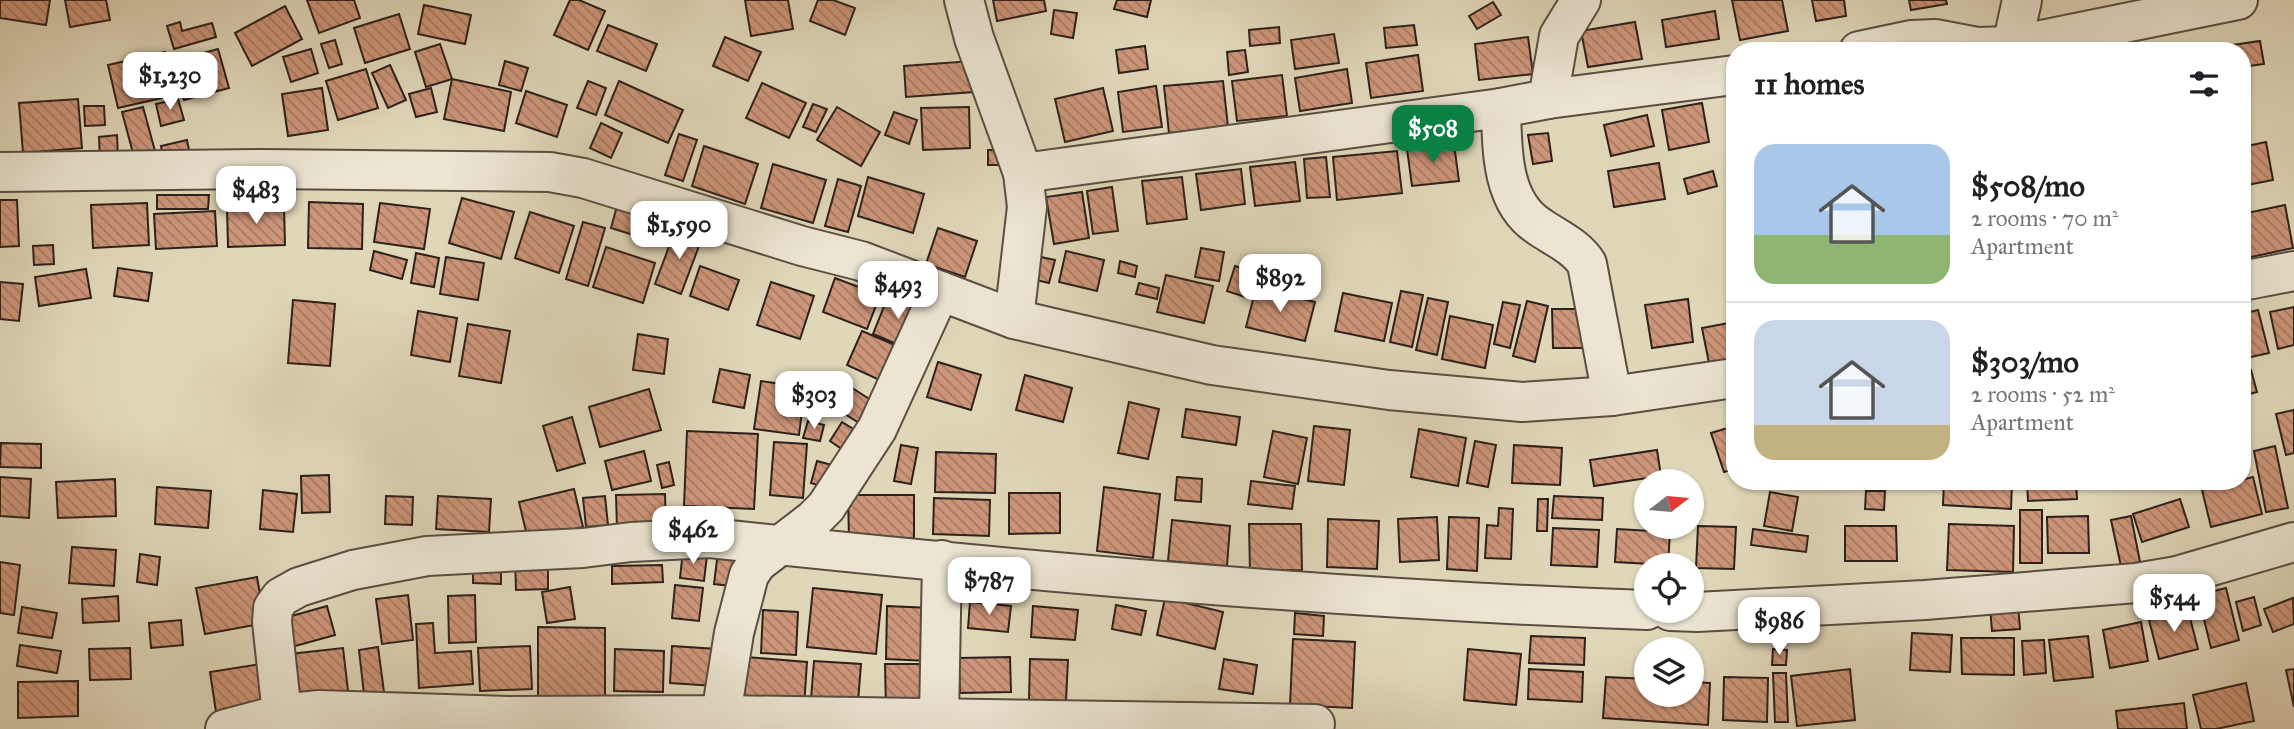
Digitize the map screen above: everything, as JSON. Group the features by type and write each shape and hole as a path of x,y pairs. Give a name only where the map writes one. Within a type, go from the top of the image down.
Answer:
{"street":[{"path":"964,0 974,38 1023,173 1027,206 1014,319"},
{"path":"1548,99 1559,36 1581,0"},
{"path":"2013,42 2022,0"},
{"path":"2032,42 2238,0"},
{"path":"1902,42 1935,39 1951,42"},
{"path":"1023,173 1726,76"},
{"path":"1501,108 1503,158 1513,195 1528,220 1577,251 1587,264 1612,396"},
{"path":"0,172 263,169 550,172 583,178 802,246 860,261 1014,319 1212,365 1389,390 1522,402 1612,396 1726,379"},
{"path":"2251,279 2294,271"},
{"path":"721,715 734,633 749,575 757,563 826,507 877,429 940,291"},
{"path":"283,722 272,622 273,608 281,597 299,587 353,570 427,556 710,538 1228,587 1482,604 1634,610"},
{"path":"1704,612 1925,600 2136,583 2176,576 2294,542"},
{"path":"939,717 942,560"},
{"path":"225,729 283,722 319,710 508,716 939,717 1315,724"}],"building":[{"path":"0,0 50,0 46,25 0,18"},
{"path":"65,0 106,0 110,20 70,27"},
{"path":"307,0 354,0 360,18 319,33"},
{"path":"570,0 579,0 605,11 588,50 554,35"},
{"path":"745,0 788,0 793,29 751,36"},
{"path":"818,0 833,0 855,8 845,35 810,21"},
{"path":"993,0 1044,0 1046,11 997,21"},
{"path":"1117,0 1151,0 1147,17 1114,9"},
{"path":"1732,0 1782,0 1788,31 1740,40"},
{"path":"1812,0 1844,0 1846,16 1816,21"},
{"path":"1909,0 1946,0 1947,4 1911,10"},
{"path":"1493,2 1501,15 1477,29 1469,16"},
{"path":"424,5 471,15 465,44 418,34"},
{"path":"285,6 302,39 252,66 235,33"},
{"path":"1054,10 1077,13 1073,38 1051,34"},
{"path":"1715,11 1719,39 1666,47 1662,20"},
{"path":"399,14 410,49 365,63 354,28"},
{"path":"180,22 182,31 212,23 216,37 174,49 167,26"},
{"path":"1635,22 1642,59 1588,67 1581,31"},
{"path":"608,25 657,44 646,71 597,51"},
{"path":"1414,25 1417,45 1386,48 1384,28"},
{"path":"1279,27 1280,43 1250,46 1249,30"},
{"path":"1334,34 1339,63 1295,69 1291,40"},
{"path":"725,37 761,52 748,81 713,66"},
{"path":"1528,37 1533,74 1479,80 1475,44"},
{"path":"335,40 342,64 329,68 321,44"},
{"path":"2260,41 2264,64 2251,66 2251,42"},
{"path":"440,44 452,79 426,87 415,52"},
{"path":"1145,46 1148,69 1119,73 1116,50"},
{"path":"218,49 229,88 184,100 173,61"},
{"path":"311,49 318,73 291,82 283,57"},
{"path":"1245,50 1248,72 1229,75 1227,52"},
{"path":"165,52 175,95 118,108 108,65"},
{"path":"1418,55 1423,91 1371,98 1366,63"},
{"path":"505,61 528,68 521,91 499,85"},
{"path":"972,61 974,92 906,97 904,66"},
{"path":"390,65 406,100 388,108 372,73"},
{"path":"366,69 378,108 338,120 326,81"},
{"path":"1347,69 1352,103 1300,111 1295,78"},
{"path":"1282,75 1287,116 1237,121 1232,81"},
{"path":"452,79 511,92 504,131 444,119"},
{"path":"588,81 606,88 596,115 577,108"},
{"path":"619,81 683,110 668,143 605,115"},
{"path":"1223,81 1228,127 1169,133 1164,86"},
{"path":"762,83 806,103 789,138 746,118"},
{"path":"1156,86 1162,127 1123,132 1118,92"},
{"path":"322,88 328,130 288,136 282,94"},
{"path":"431,88 437,112 416,117 409,94"},
{"path":"1103,88 1113,131 1065,142 1055,99"},
{"path":"526,91 567,105 557,137 516,123"},
{"path":"78,99 82,148 23,153 19,103"},
{"path":"178,99 184,120 161,126 156,104"},
{"path":"1702,103 1709,142 1669,150 1662,110"},
{"path":"813,104 827,109 816,132 803,127"},
{"path":"84,106 104,106 105,125 85,126"},
{"path":"143,107 155,151 134,157 122,112"},
{"path":"837,107 880,132 861,166 817,140"},
{"path":"969,107 970,148 923,150 921,108"},
{"path":"894,112 917,120 909,144 885,135"},
{"path":"1647,115 1654,146 1611,156 1604,125"},
{"path":"601,123 622,133 611,158 590,148"},
{"path":"1548,133 1552,161 1533,164 1528,135"},
{"path":"679,134 697,140 683,181 665,175"},
{"path":"117,135 118,158 100,159 99,137"},
{"path":"187,140 191,160 164,165 161,146"},
{"path":"2266,142 2273,180 2251,184 2251,145"},
{"path":"1454,144 1459,181 1412,186 1407,149"},
{"path":"704,146 758,164 745,204 692,186"},
{"path":"988,150 1006,150 1006,165 988,165"},
{"path":"1397,151 1402,193 1337,200 1333,157"},
{"path":"1326,157 1330,197 1307,198 1304,159"},
{"path":"1295,162 1300,201 1255,206 1250,167"},
{"path":"1659,163 1665,199 1614,207 1608,171"},
{"path":"773,164 826,180 813,223 761,208"},
{"path":"1241,169 1245,204 1201,210 1196,174"},
{"path":"1713,171 1717,186 1688,194 1684,179"},
{"path":"868,177 924,194 913,233 858,216"},
{"path":"1182,177 1187,219 1147,224 1142,181"},
{"path":"838,179 861,186 848,232 825,226"},
{"path":"1112,187 1118,231 1093,234 1087,191"},
{"path":"1082,192 1089,238 1054,244 1046,197"},
{"path":"157,195 209,195 208,209 157,209"},
{"path":"462,198 514,212 501,259 449,243"},
{"path":"0,200 17,200 19,246 0,247"},
{"path":"309,202 363,204 362,249 308,248"},
{"path":"147,203 149,245 93,248 91,205"},
{"path":"380,203 430,209 424,249 374,242"},
{"path":"2285,205 2293,248 2251,257 2251,212"},
{"path":"284,206 285,245 228,247 227,208"},
{"path":"617,206 669,222 663,244 611,228"},
{"path":"215,211 217,246 156,249 154,214"},
{"path":"530,212 574,226 559,273 515,258"},
{"path":"583,222 605,228 588,286 566,279"},
{"path":"676,228 702,238 681,294 655,284"},
{"path":"938,228 977,241 965,277 926,264"},
{"path":"53,245 54,264 34,265 33,246"},
{"path":"606,247 655,263 643,303 593,287"},
{"path":"1201,248 1224,252 1219,281 1195,277"},
{"path":"374,251 407,260 402,279 370,270"},
{"path":"1066,251 1104,260 1097,291 1059,282"},
{"path":"416,253 439,258 434,287 411,283"},
{"path":"446,257 484,263 478,300 440,294"},
{"path":"1041,257 1055,260 1049,283 1036,280"},
{"path":"1120,261 1137,266 1135,277 1118,273"},
{"path":"700,266 739,280 728,310 690,296"},
{"path":"1235,266 1253,272 1245,297 1227,291"},
{"path":"118,268 152,273 148,301 114,296"},
{"path":"86,269 91,298 39,306 35,277"},
{"path":"1166,275 1213,286 1204,323 1157,312"},
{"path":"835,278 880,295 867,329 823,312"},
{"path":"0,282 23,284 19,321 0,319"},
{"path":"771,282 814,296 800,339 757,325"},
{"path":"1139,283 1159,288 1157,299 1136,294"},
{"path":"1256,288 1315,302 1305,341 1246,327"},
{"path":"1401,291 1423,295 1412,347 1390,342"},
{"path":"1343,293 1392,303 1384,341 1335,331"},
{"path":"889,294 923,309 906,348 873,334"},
{"path":"1428,298 1448,302 1437,355 1416,350"},
{"path":"1688,299 1693,342 1652,348 1645,305"},
{"path":"293,300 335,304 330,366 288,363"},
{"path":"1527,301 1548,306 1535,362 1513,356"},
{"path":"1503,302 1520,305 1510,348 1494,344"},
{"path":"2294,307 2294,345 2278,349 2270,312"},
{"path":"1552,309 1588,309 1588,348 1553,348"},
{"path":"2258,310 2269,353 2251,357 2251,312"},
{"path":"418,311 457,318 450,362 411,355"},
{"path":"1450,316 1493,325 1485,368 1442,359"},
{"path":"468,324 510,331 501,383 459,376"},
{"path":"1726,324 1726,365 1710,368 1702,328"},
{"path":"862,331 902,348 886,383 847,365"},
{"path":"638,334 668,339 664,374 633,370"},
{"path":"938,362 981,375 971,410 927,397"},
{"path":"720,369 750,375 744,408 713,402"},
{"path":"2251,370 2257,392 2251,394"},
{"path":"1025,375 1072,388 1063,422 1016,410"},
{"path":"761,381 805,387 799,435 754,429"},
{"path":"843,382 877,404 864,426 829,404"},
{"path":"649,389 661,430 600,447 589,407"},
{"path":"1129,402 1159,409 1148,459 1118,453"},
{"path":"1186,409 1240,417 1236,445 1182,437"},
{"path":"2294,410 2294,453 2286,455 2276,414"},
{"path":"572,417 585,463 557,471 543,426"},
{"path":"808,421 824,425 820,441 803,438"},
{"path":"842,422 865,436 852,456 830,441"},
{"path":"1314,426 1350,430 1344,485 1308,481"},
{"path":"1726,428 1726,471 1724,472 1711,433"},
{"path":"1419,429 1466,438 1458,486 1411,477"},
{"path":"687,431 758,434 754,509 684,506"},
{"path":"1273,431 1307,438 1298,484 1264,477"},
{"path":"1475,441 1496,445 1488,487 1467,483"},
{"path":"774,442 807,444 803,498 770,495"},
{"path":"1,443 41,444 41,468 0,467"},
{"path":"901,445 918,448 911,484 894,481"},
{"path":"1514,445 1562,448 1560,485 1512,483"},
{"path":"2275,446 2288,508 2266,512 2254,451"},
{"path":"1657,450 1660,469 1634,469 1634,480 1594,486 1590,460"},
{"path":"644,451 651,481 612,490 605,461"},
{"path":"936,452 996,454 995,493 935,492"},
{"path":"817,461 839,467 833,489 811,483"},
{"path":"669,462 674,485 662,488 657,465"},
{"path":"329,475 330,512 302,513 301,476"},
{"path":"0,477 31,479 29,518 0,516"},
{"path":"1177,477 1202,479 1201,502 1175,500"},
{"path":"2251,478 2262,514 2211,527 2202,490 2251,490"},
{"path":"115,479 116,516 58,518 56,482"},
{"path":"1251,481 1295,486 1292,509 1248,504"},
{"path":"157,487 211,491 208,528 155,524"},
{"path":"1104,487 1160,494 1153,558 1097,551"},
{"path":"574,489 583,527 528,540 519,502"},
{"path":"263,490 297,494 293,532 260,529"},
{"path":"1944,490 2012,490 2011,509 1943,505"},
{"path":"2027,490 2076,490 2077,499 2028,501"},
{"path":"1866,491 1885,491 1884,510 1865,509"},
{"path":"1770,492 1798,497 1792,531 1764,526"},
{"path":"1009,493 1060,493 1060,533 1009,534"},
{"path":"665,494 666,527 617,528 616,495"},
{"path":"848,495 914,495 914,538 849,538"},
{"path":"386,496 413,497 412,525 385,524"},
{"path":"438,496 491,499 489,532 436,529"},
{"path":"605,496 608,525 586,527 583,498"},
{"path":"1554,496 1603,498 1602,520 1552,518"},
{"path":"934,498 990,500 989,536 933,534"},
{"path":"1538,499 1548,499 1547,531 1537,531"},
{"path":"2180,499 2189,527 2142,542 2133,514"},
{"path":"1499,508 1513,509 1511,559 1485,558 1487,525 1498,526"},
{"path":"2020,510 2042,510 2042,563 2020,563"},
{"path":"2088,516 2089,553 2048,553 2047,517"},
{"path":"2131,516 2141,567 2122,571 2111,520"},
{"path":"1437,517 1439,560 1400,562 1398,519"},
{"path":"1449,517 1479,518 1477,571 1447,569"},
{"path":"1328,519 1379,521 1377,569 1327,567"},
{"path":"1172,520 1230,526 1227,566 1168,561"},
{"path":"1249,524 1301,524 1302,570 1250,571"},
{"path":"1949,524 2014,526 2013,572 1947,570"},
{"path":"1704,526 1736,527 1734,569 1704,568 1704,553 1697,553 1697,539 1704,539"},
{"path":"1845,526 1896,526 1897,561 1845,561"},
{"path":"1553,528 1599,530 1597,567 1551,565"},
{"path":"1617,529 1634,530 1634,539 1670,539 1669,553 1634,553 1634,563 1615,562"},
{"path":"1753,529 1808,536 1806,552 1751,545"},
{"path":"72,547 116,550 114,586 69,583"},
{"path":"683,551 707,555 704,581 680,578"},
{"path":"718,552 744,556 740,587 714,584"},
{"path":"140,554 160,557 157,585 137,582"},
{"path":"548,557 548,589 516,590 515,558"},
{"path":"501,560 501,584 473,583 473,561"},
{"path":"0,562 20,565 14,615 0,613"},
{"path":"662,565 663,582 612,584 612,566"},
{"path":"257,577 265,623 205,634 196,588"},
{"path":"675,585 703,588 699,621 672,618"},
{"path":"570,587 575,619 547,623 542,592"},
{"path":"813,588 882,595 876,654 807,647"},
{"path":"2226,588 2239,640 2211,648 2198,595"},
{"path":"408,595 413,640 382,644 376,599"},
{"path":"475,595 476,642 449,643 448,596"},
{"path":"118,596 119,621 83,623 82,599"},
{"path":"2254,597 2261,625 2243,631 2236,602"},
{"path":"1165,598 1223,612 1215,649 1157,635"},
{"path":"2293,598 2294,624 2273,632 2264,609"},
{"path":"970,602 1011,606 1008,632 968,628"},
{"path":"1116,605 1146,611 1141,635 1112,629"},
{"path":"2018,605 2020,629 1992,631 1990,607"},
{"path":"327,606 335,635 288,648 281,619"},
{"path":"887,606 931,608 929,661 886,659"},
{"path":"1033,606 1078,610 1075,640 1031,637"},
{"path":"22,607 57,613 52,638 18,633"},
{"path":"763,610 798,612 796,655 761,653"},
{"path":"2188,610 2198,649 2159,659 2149,620"},
{"path":"1295,613 1324,616 1323,636 1294,634"},
{"path":"181,620 183,645 151,648 149,623"},
{"path":"2141,622 2148,661 2110,668 2103,630"},
{"path":"433,623 435,653 471,651 473,684 419,688 416,624"},
{"path":"538,627 605,628 605,702 538,701"},
{"path":"1912,633 1952,635 1950,672 1910,670"},
{"path":"1531,636 1585,638 1584,665 1529,663"},
{"path":"2088,636 2093,677 2054,681 2049,640"},
{"path":"1961,638 2014,638 2014,675 1962,674"},
{"path":"1293,639 1355,642 1352,708 1290,705"},
{"path":"2044,640 2046,673 2024,675 2022,641"},
{"path":"20,645 61,651 57,673 17,666"},
{"path":"530,646 532,689 480,691 478,648"},
{"path":"672,646 717,649 715,686 670,683"},
{"path":"378,647 384,692 364,694 359,650"},
{"path":"130,648 131,679 90,680 89,649"},
{"path":"343,648 349,699 296,704 290,654"},
{"path":"615,649 664,651 663,692 614,691"},
{"path":"1468,649 1521,654 1516,705 1464,700"},
{"path":"1773,649 1787,650 1786,665 1772,665"},
{"path":"747,657 807,662 804,707 743,702"},
{"path":"1010,657 1011,692 960,693 959,658"},
{"path":"1030,659 1068,660 1066,701 1029,700"},
{"path":"1224,659 1257,665 1253,694 1219,689"},
{"path":"814,661 861,664 858,702 811,699"},
{"path":"267,663 274,704 216,712 210,672"},
{"path":"885,664 929,664 929,707 886,707"},
{"path":"1529,669 1583,672 1582,702 1528,699"},
{"path":"1850,669 1855,720 1797,726 1791,676"},
{"path":"2294,669 2294,707 2286,670"},
{"path":"1773,673 1786,673 1788,722 1775,722"},
{"path":"1606,677 1634,678 1634,707 1704,707 1704,683 1710,683 1708,725 1603,718"},
{"path":"1724,677 1768,678 1767,722 1723,720"},
{"path":"78,681 78,716 18,718 18,682"},
{"path":"2246,683 2254,721 2216,729 2201,729 2193,695"},
{"path":"2184,703 2187,729 2118,729 2116,711"}]}
